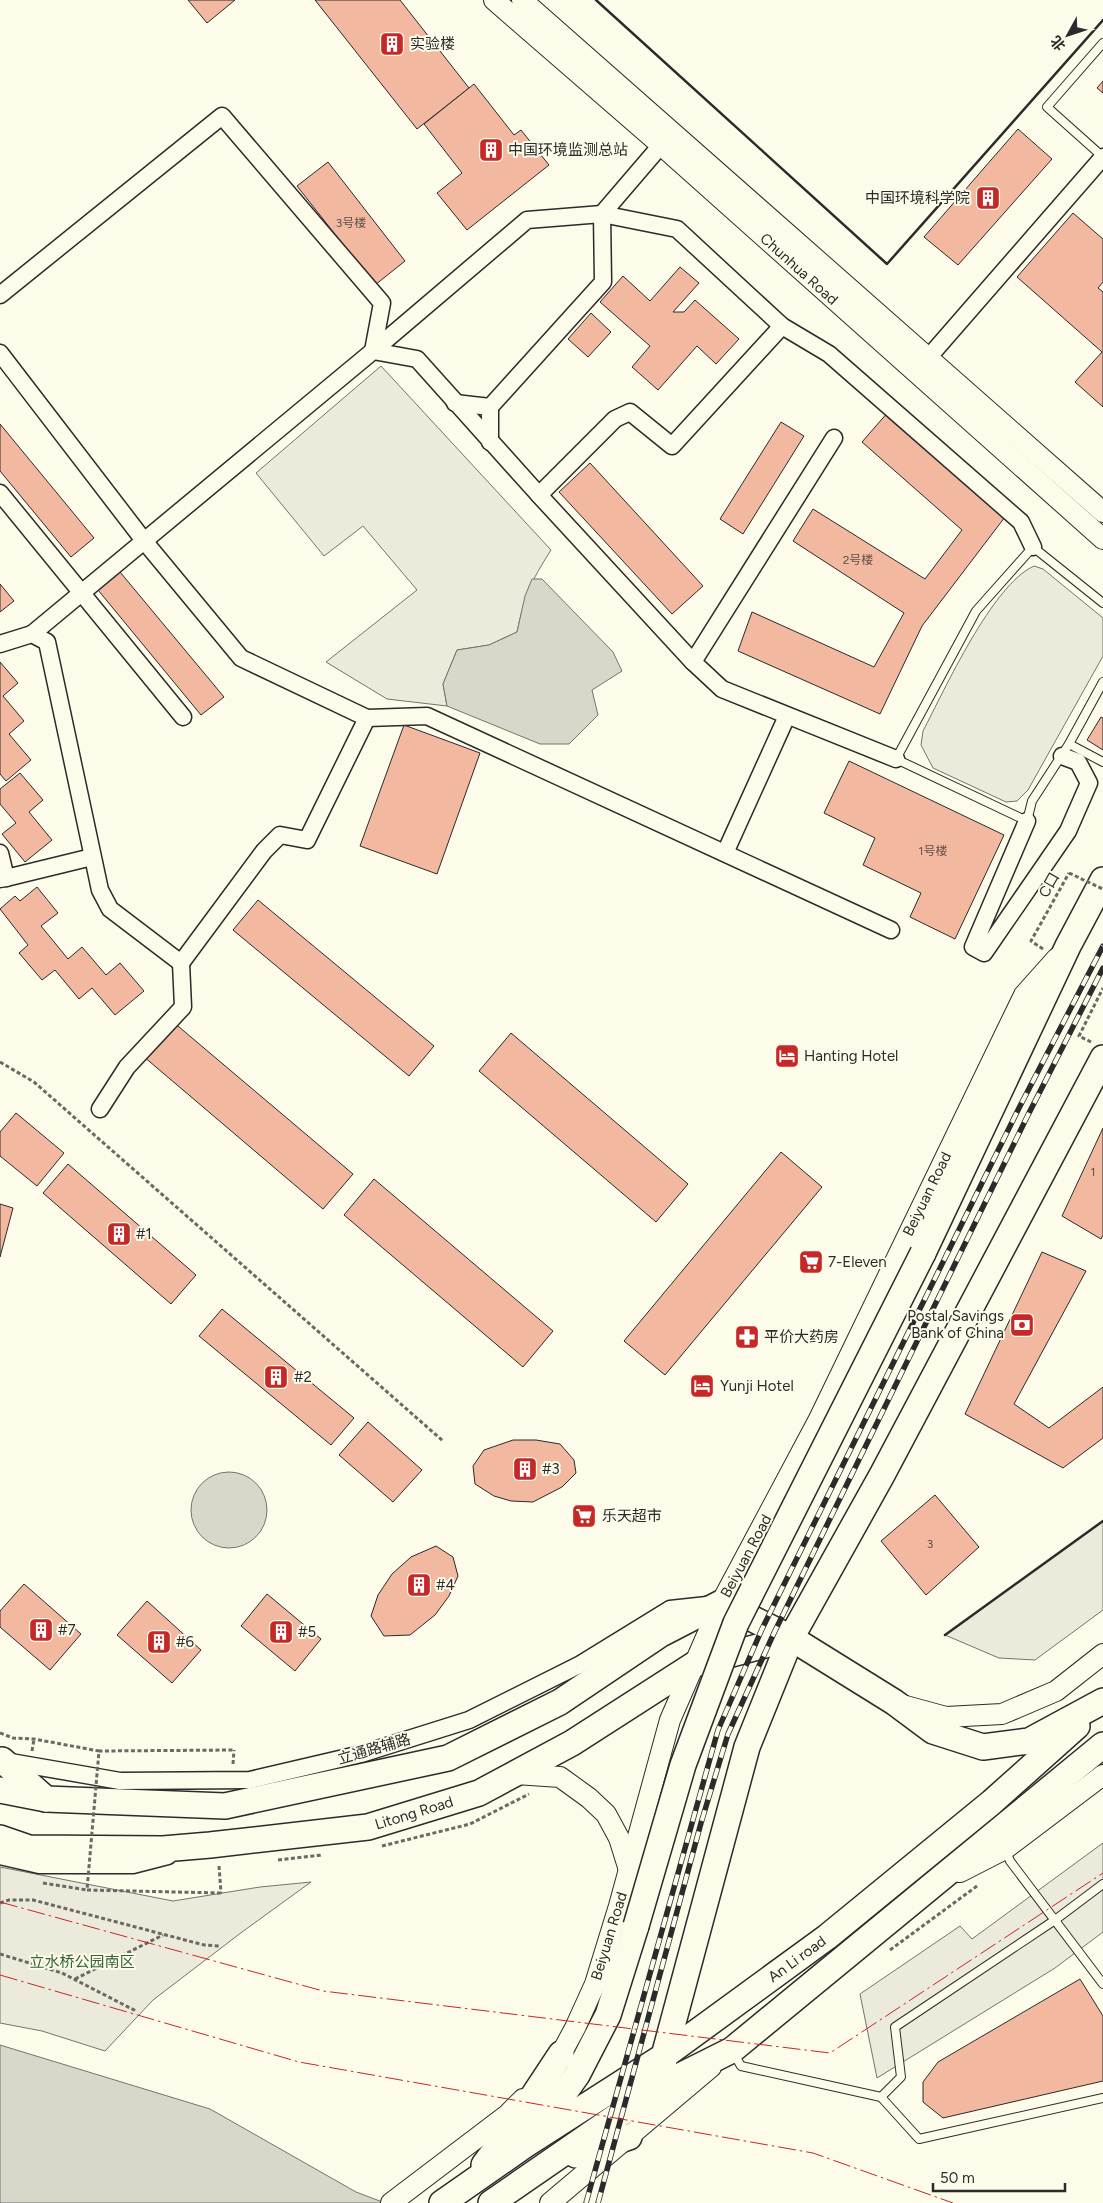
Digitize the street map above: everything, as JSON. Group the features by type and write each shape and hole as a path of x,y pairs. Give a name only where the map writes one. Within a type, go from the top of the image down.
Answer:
{"main road":[{"name":"Beiyuan Road","path":"526,2145 553,2111 592,2049 608,2015 683,1765 736,1623 923,1253 1068,946 1103,880"},
{"path":"662,2085 664,2056 747,1747 791,1638 882,1475 1098,1051"},
{"name":"An Li road","path":"721,1604 791,1638 894,1702 933,1731 983,1747 1029,1741 1103,1702"},
{"path":"0,1790 46,1799 225,1806 448,1758 560,1702 661,1634 721,1604"},
{"name":"Litong Road","path":"0,1838 29,1848 163,1848 215,1855 368,1827 479,1793 572,1743 695,1664 791,1638"},
{"name":"An Li road","path":"468,2184 664,2056 827,1937 992,1802 1103,1702"},
{"name":"An Li road","path":"500,2196 662,2085 732,2050 1103,1745"},
{"path":"1,1760 46,1799"},
{"path":"442,2203 468,2184 514,2125 561,2054"},
{"path":"545,2166 629,2137"}],"street":[{"name":"Chunhua Road","path":"494,0 667,139 928,358 1103,512"},
{"name":"Chunhua Road","path":"522,0 667,139 1103,539"},
{"path":"0,295 222,116 382,303 373,351"},
{"path":"490,442 490,407 603,282 602,214 667,139"},
{"path":"928,358 1103,157"},
{"path":"0,644 32,634 145,542 527,220 602,214 677,229 782,326 828,354 1021,522 1033,547"},
{"path":"539,495 615,419 630,412 672,446 782,326"},
{"path":"373,351 417,359 490,442 693,662 722,689 896,759"},
{"path":"0,353 145,542 241,658 368,718 427,716 891,930"},
{"path":"455,403 490,407"},
{"path":"693,662 834,438"},
{"path":"0,493 183,717"},
{"path":"32,634 47,642 100,890 110,909 181,963"},
{"path":"725,853 787,716"},
{"path":"100,1109 127,1067 183,1007 181,963 264,850 280,835 307,840 368,718"},
{"path":"1027,821 973,947 984,953 1068,831 1089,783 1078,762 1065,750"},
{"path":"0,853 3,878 92,857"},
{"name":"Beiyuan Road","path":"391,2203 507,2115 532,2090 561,2054 595,1984 629,1870 670,1720 721,1604 818,1421 1024,995 1068,946"},
{"name":"立通路辅路","path":"1,1760 120,1781 250,1780 362,1754 469,1720 579,1665 670,1609 721,1604"},
{"name":"An Li road","path":"894,1702 946,1717 1002,1714 1056,1691 1103,1654"},
{"path":"516,1774 560,1777 589,1798 606,1814 619,1838 629,1870"},
{"name":"An Li road","path":"923,1892 1005,1849 1103,1775"},
{"path":"0,1856 39,1865 133,1865 215,1855"},
{"name":"An Li road","path":"550,2203 732,2050"}],"lane":[{"path":"1103,43 1047,107 1103,157"},
{"path":"1103,603 1033,547 976,611 896,759 1027,821 1032,801 1065,750 1103,682"},
{"path":"1095,698 1103,702"},
{"path":"1065,750 1103,762"},
{"path":"1005,1849 1010,1861 1103,1984"},
{"path":"881,2097 901,2077 896,2027 1055,1920 1103,1884"},
{"path":"732,2050 742,2066 881,2097 919,2139 1103,2098"}],"path":[{"name":"C口","path":"1031,940 1068,873 1103,889"},
{"path":"1098,1051 1079,1036 1103,988"},
{"path":"0,1062 34,1082 442,1441"},
{"path":"0,1734 13,1738 34,1739 99,1751 234,1750"},
{"path":"86,1890 99,1751"},
{"path":"35,1882 86,1890 221,1893 215,1855"},
{"path":"0,1903 9,1900 33,1900 204,1945 219,1946"},
{"path":"74,1979 164,1934"},
{"path":"0,1954 62,1973 136,2011"}],"green space":[{"path":"381,366 551,550 529,590 517,632 489,645 457,650 443,684 447,706 387,699 326,662 417,590 363,526 324,556 256,473"},
{"path":"1034,566 1043,569 1103,618 1103,656 1028,790 1017,801 1006,802 933,768 921,745 923,731 957,665 986,615 1018,577"},
{"path":"1103,1521 1103,1610 1035,1660 999,1658 945,1635"},
{"name":"立水桥公园南区","path":"0,1867 173,1901 260,1887 311,1882 153,2000 105,2051 42,2031 0,2023"}],"shaded area":[{"path":"532,579 542,579 613,652 622,671 592,690 598,715 569,744 540,744 447,706 443,684 457,650 489,645 517,632 525,596"},
{"path":"229,1472 244,1475 256,1483 264,1495 267,1510 264,1525 256,1537 244,1545 229,1548 214,1545 202,1537 194,1525 191,1510 194,1495 202,1483 214,1475"},
{"path":"1103,1843 1103,1932 1055,1968 877,2078 860,1994 960,1926 972,1939"},
{"path":"0,2045 210,2109 356,2192 385,2203 0,2203"}],"building":[{"path":"188,0 235,0 207,23"},
{"name":"实验楼","path":"315,0 400,0 469,88 417,129"},
{"path":"1103,81 1103,93 1097,88"},
{"name":"中国环境监测总站","path":"474,84 514,135 521,130 549,165 467,230 437,193 462,173 424,124"},
{"name":"中国环境科学院","path":"1018,129 1052,159 958,265 924,237"},
{"path":"328,162 405,261 375,285 297,186"},
{"path":"1073,213 1103,239 1103,282 1098,288 1103,292 1103,407 1075,382 1102,352 1017,277"},
{"path":"680,267 699,283 673,312 684,312 695,300 739,339 716,364 697,346 658,390 632,367 650,346 600,302 623,276 650,301"},
{"path":"591,313 611,332 588,357 568,339"},
{"path":"889,411 1008,513 922,626 880,714 738,651 752,612 874,667 904,613 793,541 813,509 925,579 962,530 862,442"},
{"path":"781,422 804,436 743,534 720,519"},
{"path":"0,424 94,538 71,557 0,471"},
{"path":"590,463 703,586 672,614 559,492"},
{"path":"120,572 224,697 201,715 98,590"},
{"path":"0,584 14,601 0,612"},
{"path":"0,662 18,683 3,696 24,721 9,734 31,760 6,781 0,774"},
{"path":"1101,717 1103,718 1103,750 1087,740"},
{"path":"404,725 480,753 437,874 360,846"},
{"path":"849,761 1004,835 955,939 910,917 921,893 863,865 875,838 824,813"},
{"path":"20,773 43,800 29,812 52,840 25,862 2,834 16,823 0,804 0,789"},
{"path":"37,887 58,913 41,926 68,959 82,947 106,975 120,963 144,991 115,1015 92,988 79,999 55,970 42,980 19,953 28,945 0,909 15,896 20,901"},
{"path":"258,900 434,1046 409,1076 233,930"},
{"path":"172,1021 353,1174 323,1209 143,1056"},
{"path":"511,1033 688,1184 656,1222 479,1071"},
{"path":"16,1113 64,1153 37,1186 0,1156 0,1132"},
{"path":"1103,1128 1103,1235 1101,1239 1062,1216"},
{"path":"781,1152 822,1187 665,1375 624,1341"},
{"name":"#1","path":"68,1164 196,1275 171,1304 43,1193"},
{"path":"374,1179 553,1331 523,1367 344,1215"},
{"path":"0,1204 13,1208 0,1257"},
{"path":"1042,1252 1086,1271 1014,1404 1049,1428 1103,1387 1103,1438 1063,1468 965,1414"},
{"name":"#2","path":"222,1309 354,1418 331,1445 199,1336"},
{"path":"368,1422 422,1470 393,1502 339,1455"},
{"name":"#3","path":"513,1440 536,1440 560,1444 574,1460 576,1473 562,1487 533,1502 511,1501 494,1496 475,1484 473,1466 484,1450"},
{"path":"935,1495 979,1547 926,1595 881,1541"},
{"name":"#4","path":"436,1546 453,1557 458,1576 449,1596 435,1615 410,1635 384,1636 371,1616 378,1595 392,1574 411,1557"},
{"name":"#7","path":"24,1584 81,1634 50,1670 0,1627 0,1611"},
{"name":"#5","path":"267,1594 321,1639 295,1671 241,1626"},
{"name":"#6","path":"147,1601 201,1650 172,1683 117,1635"},
{"path":"1080,1979 1103,2016 1103,2081 943,2118 923,2102 923,2082 938,2062"}],"railway":[{"path":"586,2203 718,1730 762,1629 1019,1108 1103,946"},
{"path":"598,2203 701,1823 728,1734 774,1633 1028,1115 1103,968"}],"wall":[{"path":"596,0 887,264 1103,20"},
{"path":"945,1635 1103,1521"}],"power":[{"path":"0,1902 323,1991 830,2053 1103,1873"},
{"path":"0,1975 299,2062 813,2153 953,2203"}],"place":[{"name":"实验楼","path":"392,44"},
{"name":"中国环境监测总站","path":"491,150"},
{"name":"中国环境科学院","path":"988,198"},
{"name":"Hanting Hotel","path":"787,1056"},
{"name":"#1","path":"119,1234"},
{"name":"7-Eleven","path":"811,1262"},
{"name":"Postal Savings Bank of China","path":"1022,1325"},
{"name":"平价大药房","path":"747,1337"},
{"name":"#2","path":"276,1377"},
{"name":"Yunji Hotel","path":"702,1386"},
{"name":"#3","path":"525,1469"},
{"name":"乐天超市","path":"584,1516"},
{"name":"#4","path":"419,1585"},
{"name":"#7","path":"41,1630"},
{"name":"#5","path":"281,1632"},
{"name":"#6","path":"159,1642"}]}
